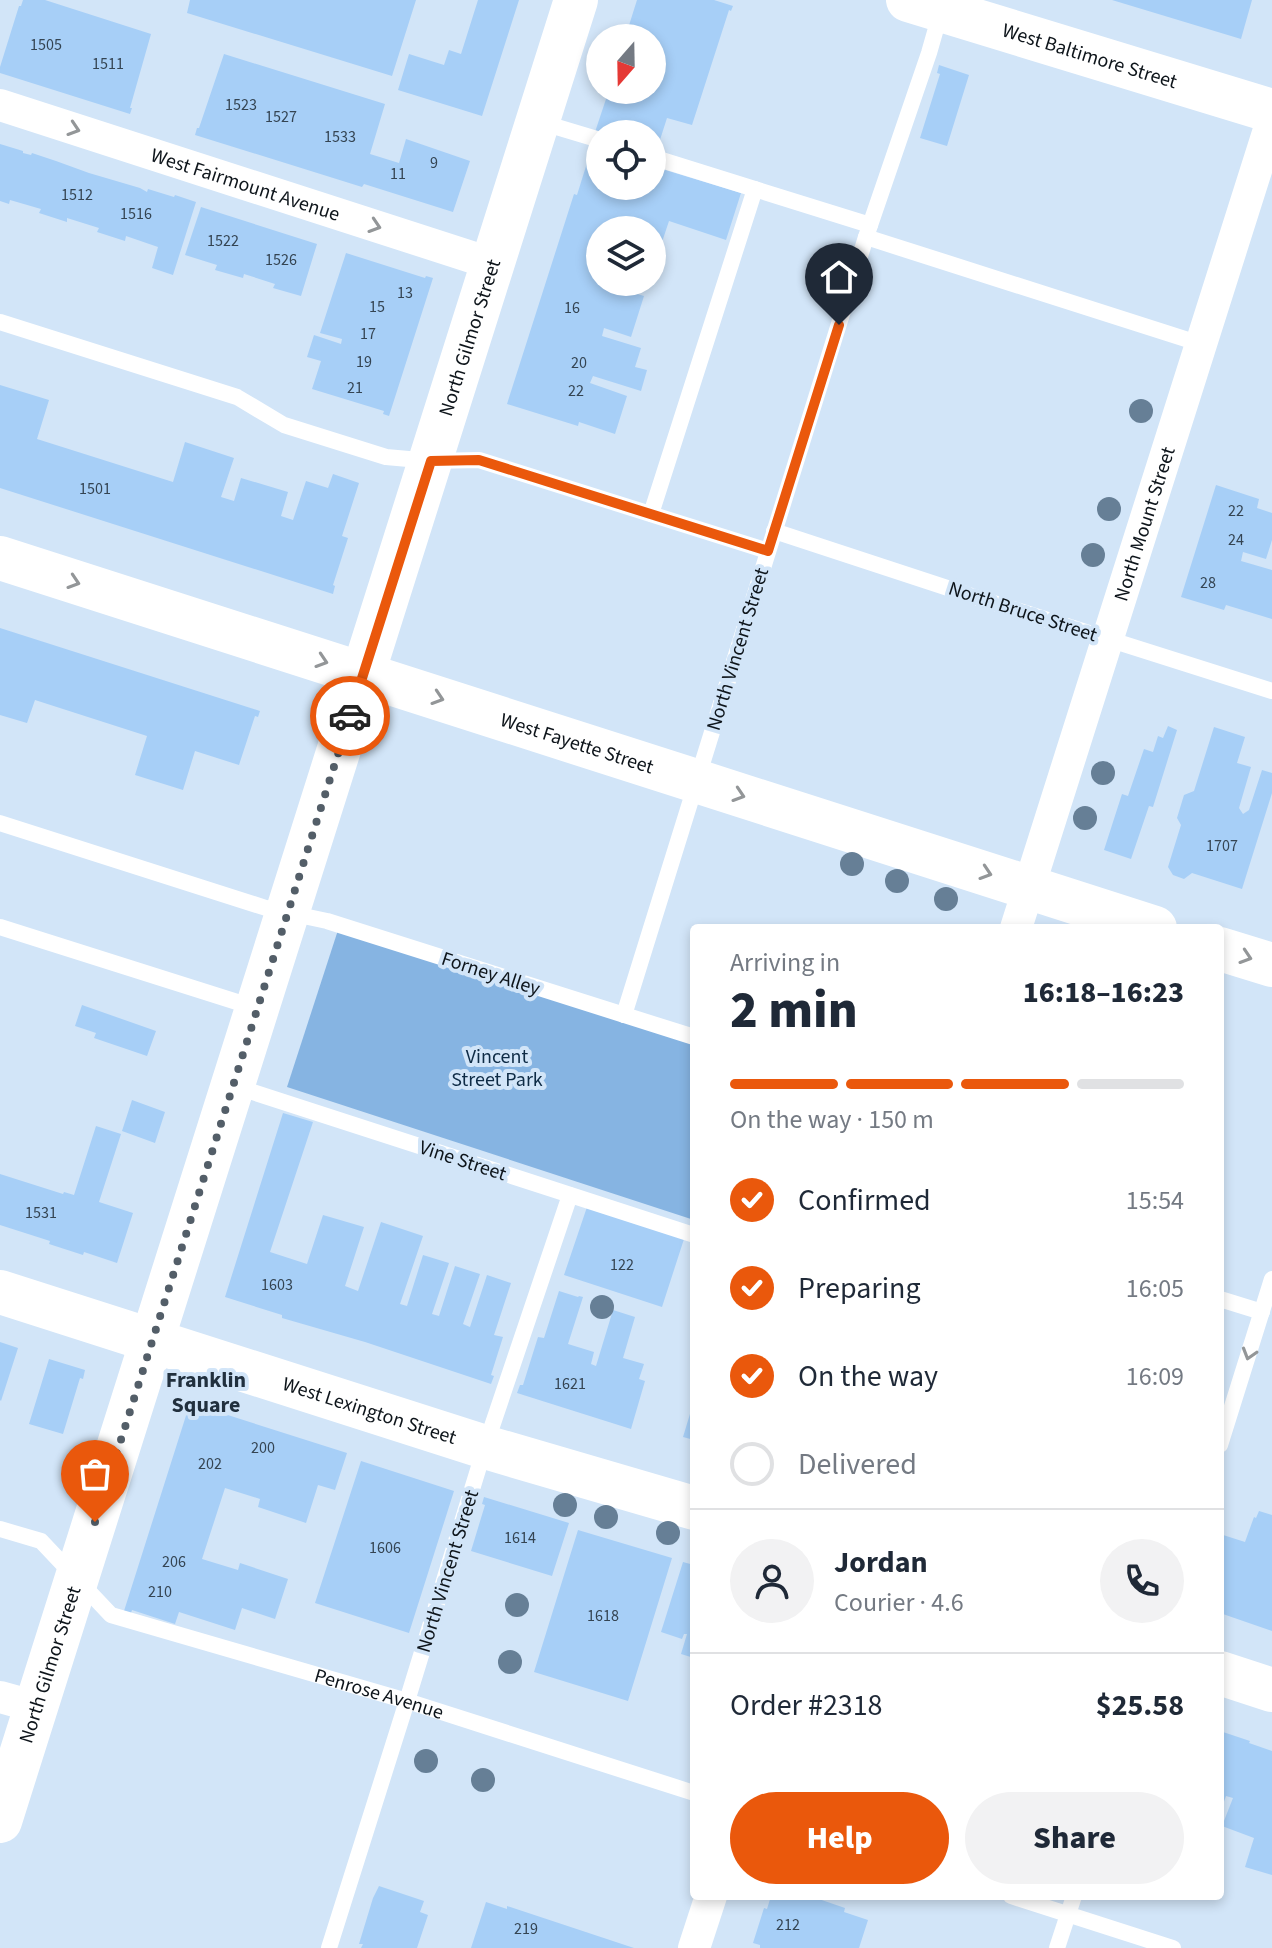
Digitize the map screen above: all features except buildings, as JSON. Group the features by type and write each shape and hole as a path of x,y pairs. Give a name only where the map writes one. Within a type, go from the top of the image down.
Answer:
{"street":[{"name":"North Gilmor Street","path":"0,1821 18,1702 77,1580 576,0"},
{"name":"West Baltimore Street","path":"925,5 1272,111"},
{"name":"West Fairmount Avenue","path":"0,105 493,264"},
{"name":"North Mount Street","path":"1017,924 1272,120"},
{"name":"West Fayette Street","path":"0,558 1143,924"},
{"path":"1224,950 1272,965"},
{"name":"West Lexington Street","path":"0,1292 485,1447 690,1507"},
{"path":"1224,1674 1272,1690"},
{"path":"694,1948 710,1900"}],"lane":[{"name":"North Vincent Street","path":"624,1015 868,231 929,53 925,5"},
{"path":"538,121 586,136"},
{"path":"666,161 755,189 868,231 1201,344"},
{"path":"651,514 755,189"},
{"path":"0,322 237,397 284,425 386,457 431,461 479,460 768,551"},
{"name":"North Bruce Street","path":"774,531 1272,691"},
{"path":"0,823 288,912"},
{"name":"Forney Alley","path":"288,912 327,921 690,1036"},
{"path":"0,927 257,1009"},
{"name":"Vine Street","path":"233,1085 690,1234"},
{"name":"North Vincent Street","path":"329,1948 485,1447 570,1195"},
{"path":"1224,1432 1272,1279"},
{"path":"1224,1300 1262,1312"},
{"name":"Penrose Avenue","path":"0,1529 41,1541 111,1615 407,1701 690,1792"},
{"path":"1023,1900 1173,1948"},
{"path":"1057,1948 1073,1900"}],"green space":[{"name":"Vincent Street Park","path":"339,927 690,1041 690,1219 287,1087"}],"way so far":[{"path":"95,1522 350,716"}],"district":[{"name":"Franklin Square","path":"206,1392"}],"route":[{"path":"350,716 431,461 479,460 768,551 839,325"}]}
